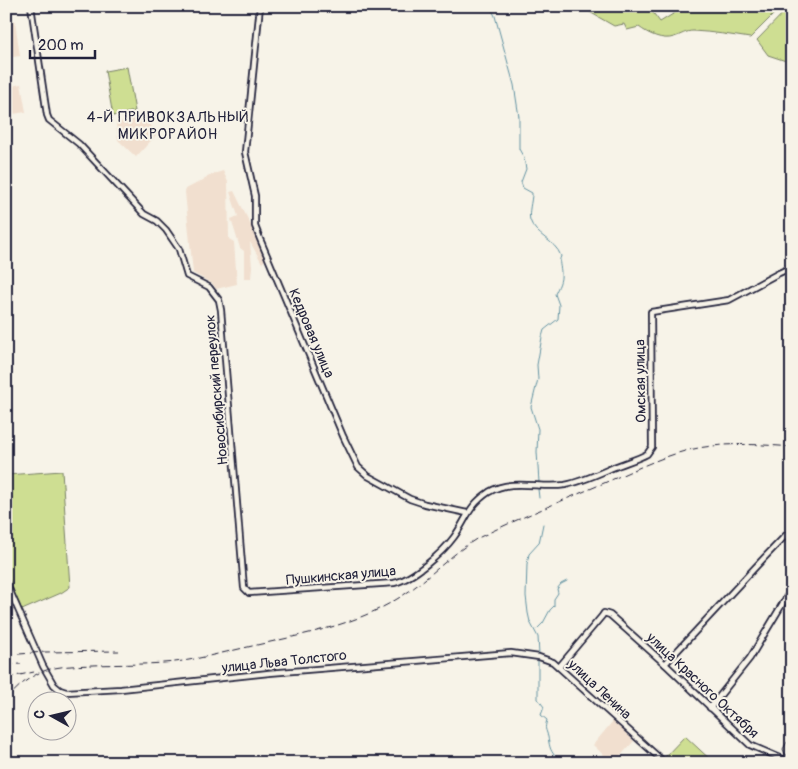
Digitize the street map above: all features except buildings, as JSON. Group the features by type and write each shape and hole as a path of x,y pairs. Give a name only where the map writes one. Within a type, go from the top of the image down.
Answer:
{"street":[{"name":"Новосибирский переулок","path":"31,6 49,120 78,144 148,216 160,223 179,250 185,273 188,277 209,287 220,303 244,588 247,592"},
{"name":"Кедровая улица","path":"260,6 245,152 255,196 256,229 357,466 368,476 410,498 425,504 467,513"},
{"name":"Омская улица","path":"497,488 517,485 545,486 570,484 646,455 651,450 651,312 729,300 792,267"},
{"name":"Пушкинская улица","path":"247,592 259,594 402,581 419,570 451,541 467,513 484,496 497,488"},
{"path":"665,664 786,535 792,533"},
{"name":"улица Льва Толстого","path":"6,582 36,654 54,685 66,692 121,689 269,672 511,653"},
{"path":"710,708 749,660 792,588"},
{"name":"улица Красного Октября","path":"559,667 604,613 610,615 665,664 750,745 792,763"},
{"name":"улица Ленина","path":"511,653 539,656 559,667 664,763"}],"shaded area":[{"path":"15,21 20,56 6,58 6,22"},
{"path":"21,84 26,112 13,114 11,109 6,110 7,87"},
{"path":"141,116 158,133 136,157 118,140 116,123"},
{"path":"223,171 228,182 229,239 234,242 237,284 216,289 213,284 193,273 185,192 186,189 207,178 207,176"},
{"path":"234,191 267,258 262,263 250,242 251,278 244,278 244,251 240,248 231,219 238,216 230,192"},
{"path":"613,721 634,741 612,763 593,745"}],"green space":[{"path":"579,6 648,6 660,22 686,6 782,6 750,38 693,31 665,38 651,34 639,27 627,30 624,24 614,26"},
{"path":"792,6 792,62 768,55 757,40"},
{"path":"127,67 135,111 113,116 105,71"},
{"path":"62,471 70,587 61,593 22,610 6,573 6,475"},
{"path":"685,736 714,763 669,763 664,758"}],"waterway":[{"path":"490,6 495,16 514,85 519,117 519,149 524,158 526,169 521,182 523,188 532,193 530,220 536,230 554,246 561,256 561,279 555,294 559,305 558,319 544,330 537,365 538,379 531,407 538,429 539,482"},
{"path":"538,489 539,498"},
{"path":"539,654 538,637 530,622 526,596 529,554 539,543 543,524"},
{"path":"537,629 554,606 554,599 558,593 557,589 567,581"},
{"path":"538,661 538,699 544,707 541,715 547,720 546,729 550,747 558,763"}],"tram line":[{"path":"792,740 787,742 783,749 785,754 792,758"}],"railway":[{"path":"6,701 28,679 57,667 183,661 329,628 364,616 397,599 478,538 652,462 685,451 711,446 752,445 792,447"},
{"path":"6,655 45,652 119,651"},
{"path":"6,665 21,664"},
{"path":"6,678 34,672"}],"district":[{"name":"4-Й ПРИВОКЗАЛЬНЫЙ МИКРОРАЙОН","path":"168,126"}]}
